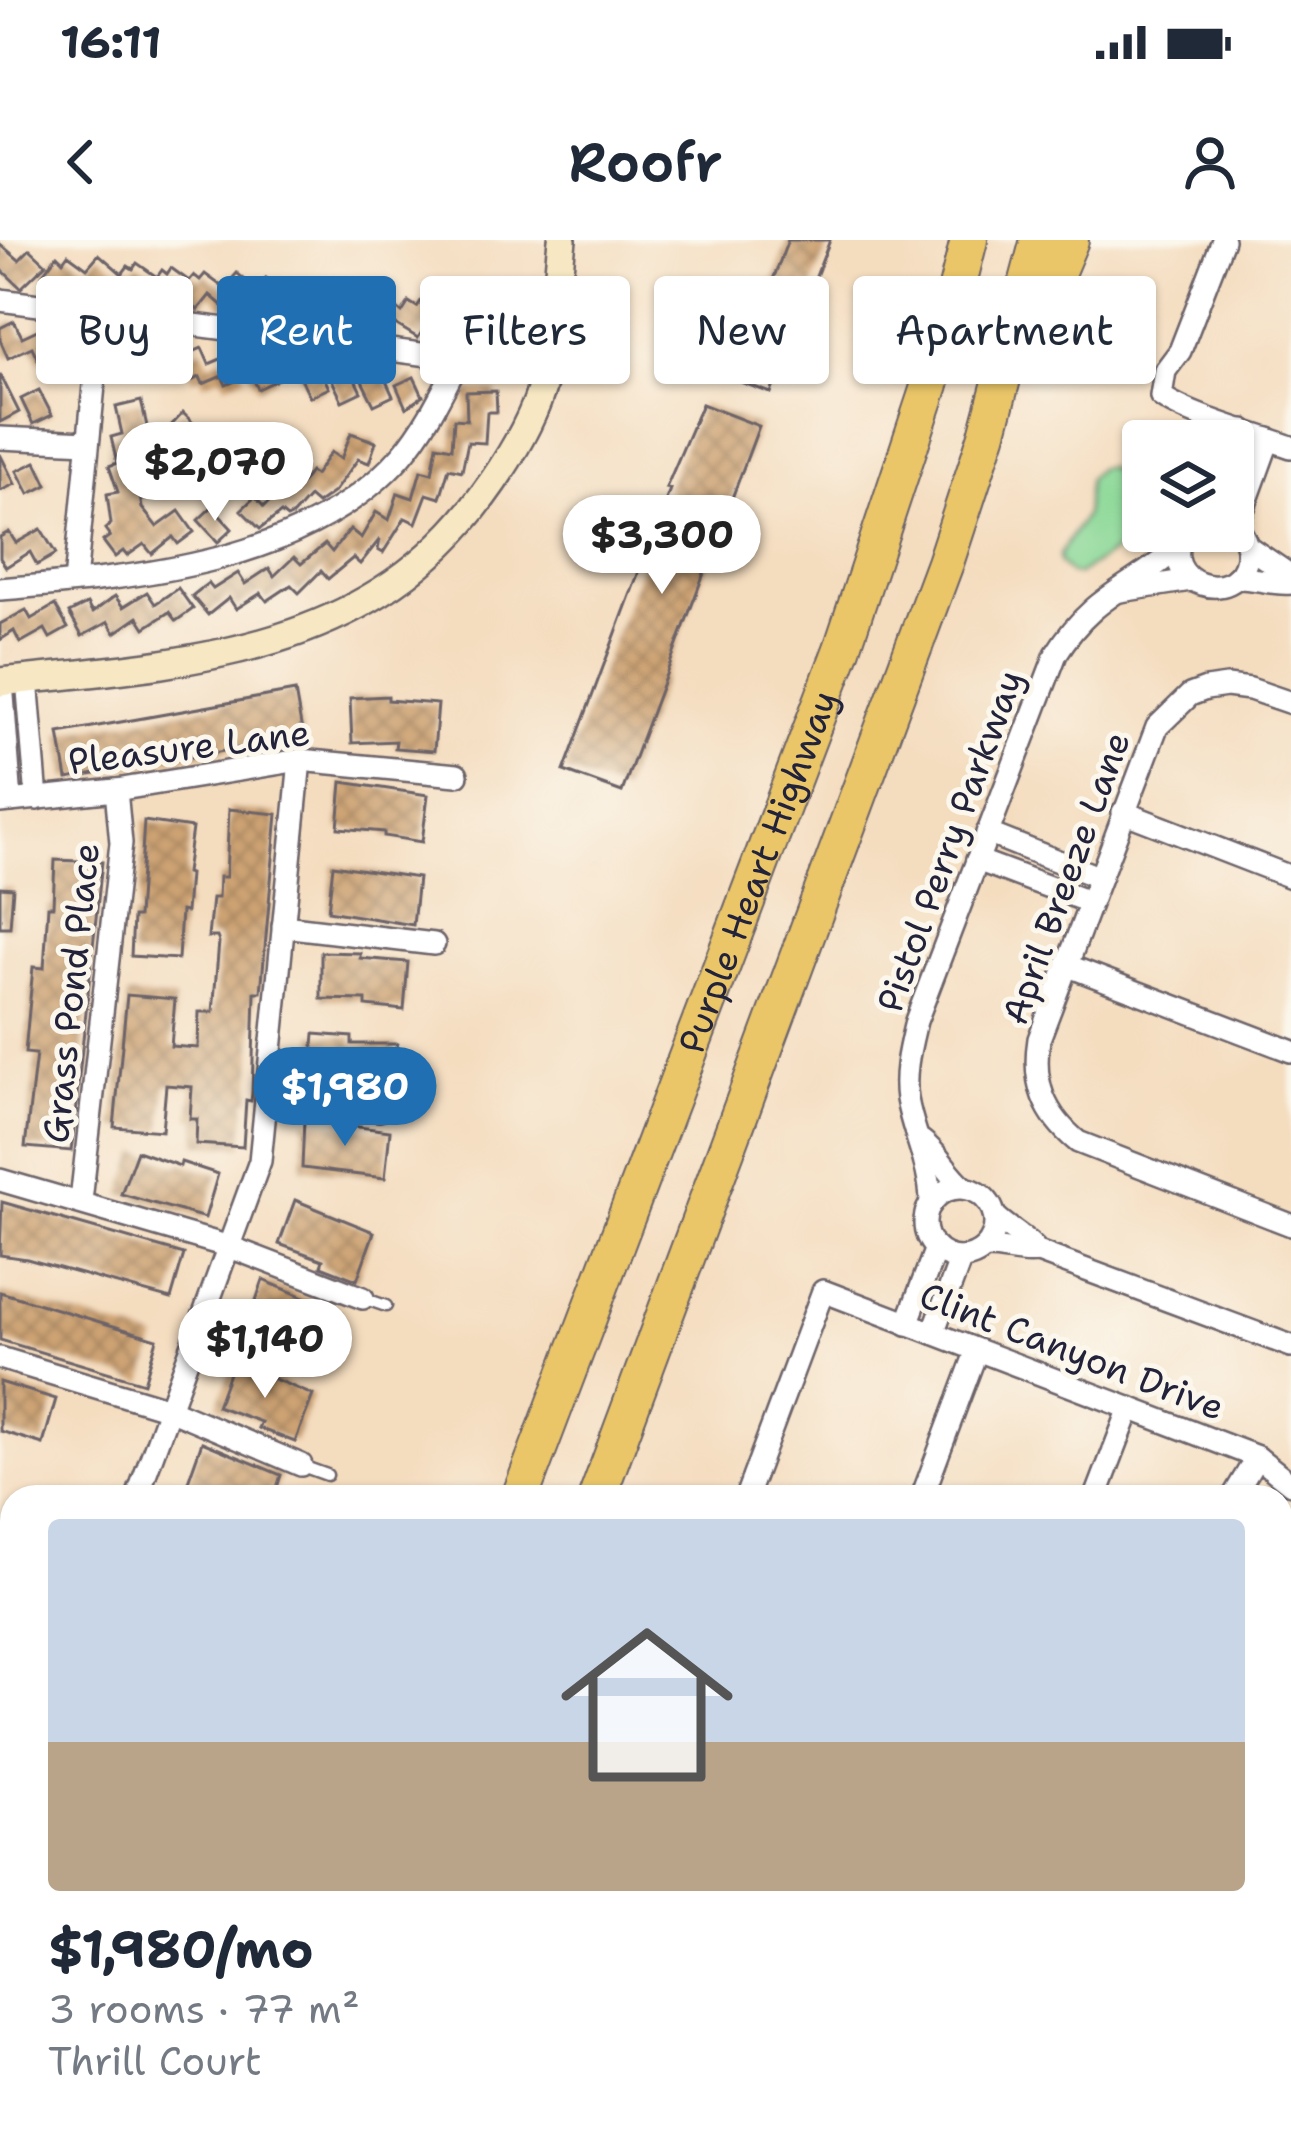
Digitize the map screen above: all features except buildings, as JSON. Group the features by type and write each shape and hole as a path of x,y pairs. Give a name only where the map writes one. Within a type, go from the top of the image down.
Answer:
{"highway":[{"path":"842,649 949,240"},
{"name":"Purple Heart Highway","path":"525,1485 842,649 942,348 969,240"},
{"name":"Purple Heart Highway","path":"602,1485 898,695 987,436 1039,240"},
{"path":"987,436 1070,240"}],"street":[{"path":"558,276 562,240"},
{"path":"1213,420 1178,409 1161,397 1165,371 1180,351 1222,240"},
{"path":"0,300 36,305"},
{"path":"193,325 420,355"},
{"path":"75,582 94,384"},
{"path":"0,589 75,582 254,548 318,523 364,492 403,454 446,384"},
{"path":"10,681 142,666 267,642 334,619 384,593 441,548 496,479 542,384"},
{"path":"0,438 88,442"},
{"path":"1254,499 1280,443"},
{"path":"1254,546 1291,580"},
{"name":"Pistol Perry Parkway","path":"931,1204 922,1141 907,1097 908,1054 916,1021 1056,654 1102,599 1166,552"},
{"path":"1180,552 1180,566 1191,580"},
{"path":"1236,578 1246,562 1244,552"},
{"path":"1120,590 1191,580 1216,587 1236,578 1291,580"},
{"path":"10,681 33,749 37,799"},
{"path":"5,801 10,681"},
{"name":"April Breeze Lane","path":"1291,704 1227,686 1190,695 1157,727 1098,877 1039,1039 1036,1059 1041,1098 1061,1129 1078,1142 1291,1226"},
{"path":"141,1485 260,1161 300,760"},
{"name":"Pleasure Lane","path":"5,801 116,790 300,760 457,775"},
{"name":"Grass Pond Place","path":"81,1201 121,843 116,790"},
{"path":"1123,812 1291,877"},
{"path":"986,833 1098,877"},
{"path":"977,860 1089,902"},
{"path":"283,926 434,944"},
{"path":"1066,965 1291,1051"},
{"path":"267,1096 380,1110"},
{"name":"Pistol Perry Parkway","path":"922,1141 938,1153 950,1176 965,1188"},
{"path":"0,1180 230,1247 362,1298"},
{"path":"908,1324 936,1248 926,1225 931,1204 948,1190 965,1188 988,1201 995,1216 1038,1252 1288,1348"},
{"path":"985,1248 994,1234 995,1216"},
{"path":"936,1248 961,1258 985,1248 1000,1247 1019,1255 1038,1252"},
{"path":"933,1333 961,1258"},
{"name":"Clint Canyon Drive","path":"750,1485 823,1291 1257,1457 1291,1484"},
{"path":"926,1485 977,1350"},
{"path":"0,1358 169,1409 301,1465"},
{"path":"1101,1485 1130,1408"},
{"path":"1240,1485 1257,1457"}],"lane":[{"path":"8,752 33,749"},
{"path":"362,1298 386,1306"},
{"path":"301,1465 327,1474"}],"green space":[{"path":"1107,467 1122,479 1122,547 1078,574 1070,574 1059,555 1085,515 1088,479"}]}
